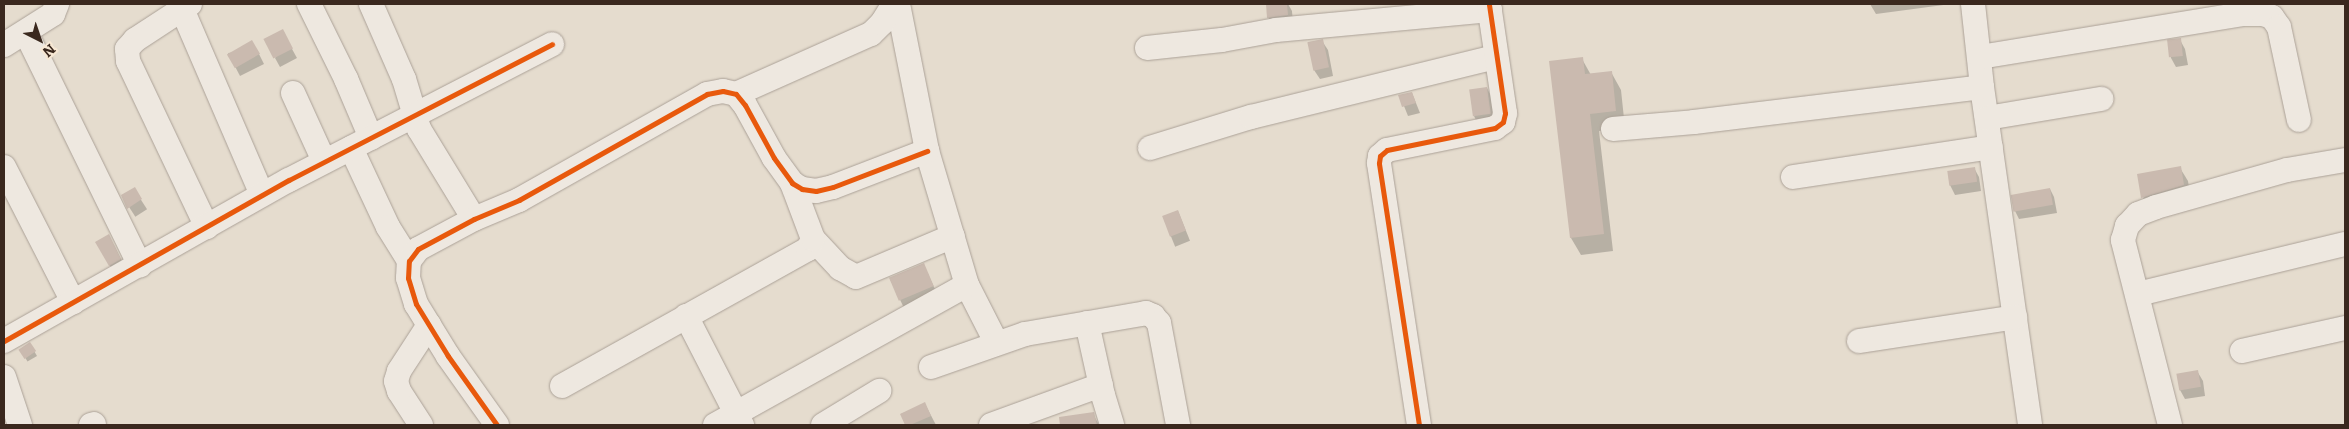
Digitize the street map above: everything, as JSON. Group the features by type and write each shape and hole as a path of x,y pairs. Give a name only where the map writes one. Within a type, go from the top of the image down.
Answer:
{"street":[{"path":"57,4 53,14 11,37 140,266"},
{"path":"308,4 346,79 361,143 388,227 409,261"},
{"path":"371,4 401,72 419,129 474,219"},
{"path":"497,425 448,356 416,304 408,278 409,261 418,249 474,219 519,200 707,94 723,91 736,94 870,34 882,23 894,4"},
{"path":"898,4 927,151 967,284 996,342"},
{"path":"1973,4 1982,87 2030,425"},
{"path":"208,227 128,61 127,49 135,40 186,6 262,195"},
{"path":"1147,48 1222,40 1276,30 1489,7 1505,113 1503,122 1495,128 1387,150 1380,156 1418,425"},
{"path":"1980,57 2244,14 2263,14 2272,17 2279,27 2299,120"},
{"path":"6,334 73,302 140,266 324,161 415,116 552,44"},
{"path":"1150,148 1251,117 1496,57"},
{"path":"1613,129 1694,122 1982,87"},
{"path":"293,93 324,161"},
{"path":"736,94 792,183 814,239 840,268 856,277 952,236"},
{"path":"1987,118 2101,99"},
{"path":"1793,178 1991,147"},
{"path":"792,183 802,189 816,190 833,187 927,151"},
{"path":"2170,425 2123,240 2126,226 2138,214 2287,170 2345,160"},
{"path":"4,168 73,302"},
{"path":"562,386 808,250 814,239"},
{"path":"2138,294 2345,244"},
{"path":"715,425 738,419 967,284"},
{"path":"931,367 996,342 1025,334 1146,313 1154,316 1159,323 1178,425"},
{"path":"686,316 738,419"},
{"path":"1858,341 2015,317"},
{"path":"1087,323 1112,425"},
{"path":"421,425 398,391 396,381 399,371 429,325"},
{"path":"2242,351 2345,328"},
{"path":"4,377 20,425"},
{"path":"991,425 1101,385"},
{"path":"822,425 879,391"}],"building":[{"path":"1266,4 1287,4 1288,15 1267,18"},
{"path":"283,29 293,49 273,59 263,39"},
{"path":"2181,38 2183,56 2169,57 2167,39"},
{"path":"1323,39 1329,67 1313,71 1307,42"},
{"path":"252,40 260,54 235,68 227,54"},
{"path":"1583,57 1585,74 1612,71 1616,111 1590,114 1604,234 1570,238 1549,61"},
{"path":"1487,87 1491,114 1473,116 1469,90"},
{"path":"1412,92 1416,103 1402,107 1398,95"},
{"path":"2181,166 2184,185 2141,198 2137,174"},
{"path":"1975,167 1977,182 1949,186 1947,171"},
{"path":"135,187 142,199 127,209 121,195"},
{"path":"2050,188 2053,205 2014,212 2011,195"},
{"path":"1178,210 1186,231 1170,237 1162,216"},
{"path":"109,234 121,259 109,266 95,242"},
{"path":"924,263 934,286 899,301 889,278"},
{"path":"30,342 36,351 25,359 18,350"},
{"path":"2198,370 2201,387 2179,391 2176,374"},
{"path":"925,402 931,416 910,425 905,425 900,414"},
{"path":"1094,412 1097,425 1060,425 1059,417"}],"cycle path":[{"path":"1419,425 1379,163 1380,156 1387,150 1495,128 1503,122 1505,113 1489,4"},
{"path":"4,341 289,180 552,44"},
{"path":"497,425 448,356 416,304 408,278 409,261 418,249 474,219 519,200 707,94 723,91 736,94 745,105 774,158 792,183 802,189 816,191 833,187 927,151"}]}
